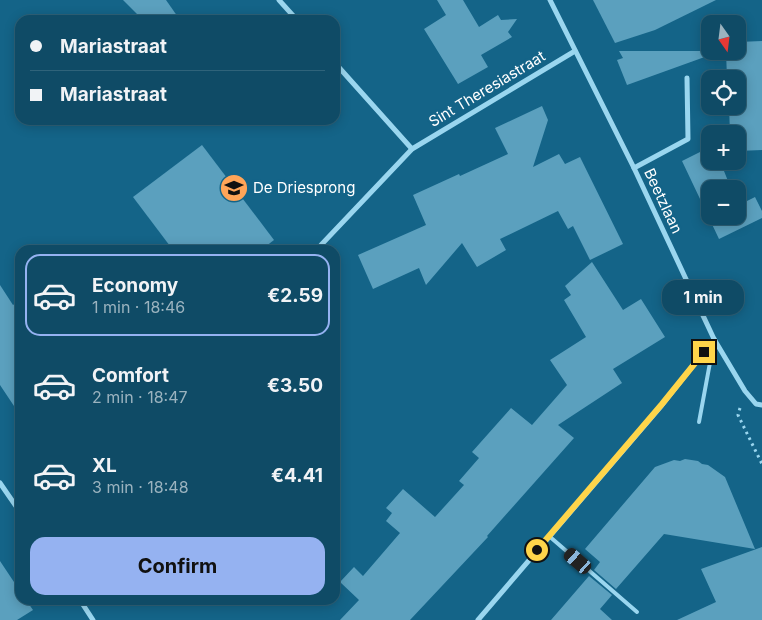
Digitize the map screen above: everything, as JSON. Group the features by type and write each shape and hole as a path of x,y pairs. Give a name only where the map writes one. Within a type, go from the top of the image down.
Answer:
{"street":[{"path":"279,0 292,15"},
{"name":"Beetzlaan","path":"550,0 634,168 714,339 745,392 756,404 762,405"},
{"name":"Sint Theresiastraat","path":"321,245 412,149 575,51"},
{"path":"340,69 412,149"},
{"path":"634,168 688,139 687,78"},
{"path":"478,620 662,404 714,339"},
{"path":"0,483 15,505"},
{"path":"83,605 93,620"}],"lane":[{"path":"699,422 714,339"},
{"path":"549,536 637,612"}],"path":[{"path":"745,392 738,415 762,464"}],"building":[{"path":"123,0 166,0 176,15 138,15"},
{"path":"437,0 463,0 479,27 498,15 501,20 517,19 508,32 512,37 481,55 488,67 458,84 424,29 446,15"},
{"path":"593,0 716,0 655,30 615,43"},
{"path":"762,41 762,150 746,151 746,125 730,125 729,115 746,115 746,70 727,70 726,60 746,60 746,42"},
{"path":"619,51 701,51 701,58 627,85 617,60 623,58"},
{"path":"542,106 548,120 533,167 559,154 565,164 580,157 623,244 590,260 573,226 568,229 558,211 500,239 506,250 477,267 462,243 426,285 419,268 373,289 358,255 426,225 413,195 508,154 495,128"},
{"path":"202,145 274,240 268,245 169,245 133,197"},
{"path":"701,152 701,170 724,170 728,180 701,180 701,201 682,161"},
{"path":"755,197 762,211 762,218 719,239 712,225 746,225 746,202"},
{"path":"592,262 623,310 641,299 665,337 613,369 622,383 558,425 574,438 488,537 410,620 340,620 359,600 340,582 354,567 363,576 400,533 386,521 392,513 386,508 403,489 435,517 464,485 459,481 479,458 472,452 511,408 532,425 567,385 550,360 586,337 564,300 571,295 565,286"},
{"path":"0,285 13,305 15,304 15,408 0,385"},
{"path":"685,459 708,465 725,477 755,549 664,534 616,589 594,570 600,562 585,549 655,467 674,460 680,461"},
{"path":"762,547 762,620 677,620 716,602 701,569"},
{"path":"0,561 15,584 15,605 30,605 33,610 17,620 0,620"},
{"path":"589,576 612,595 600,609 612,620 551,620"}],"place":[{"name":"De Driesprong","path":"234,188"}],"route":[{"path":"537,550 704,352"}]}
